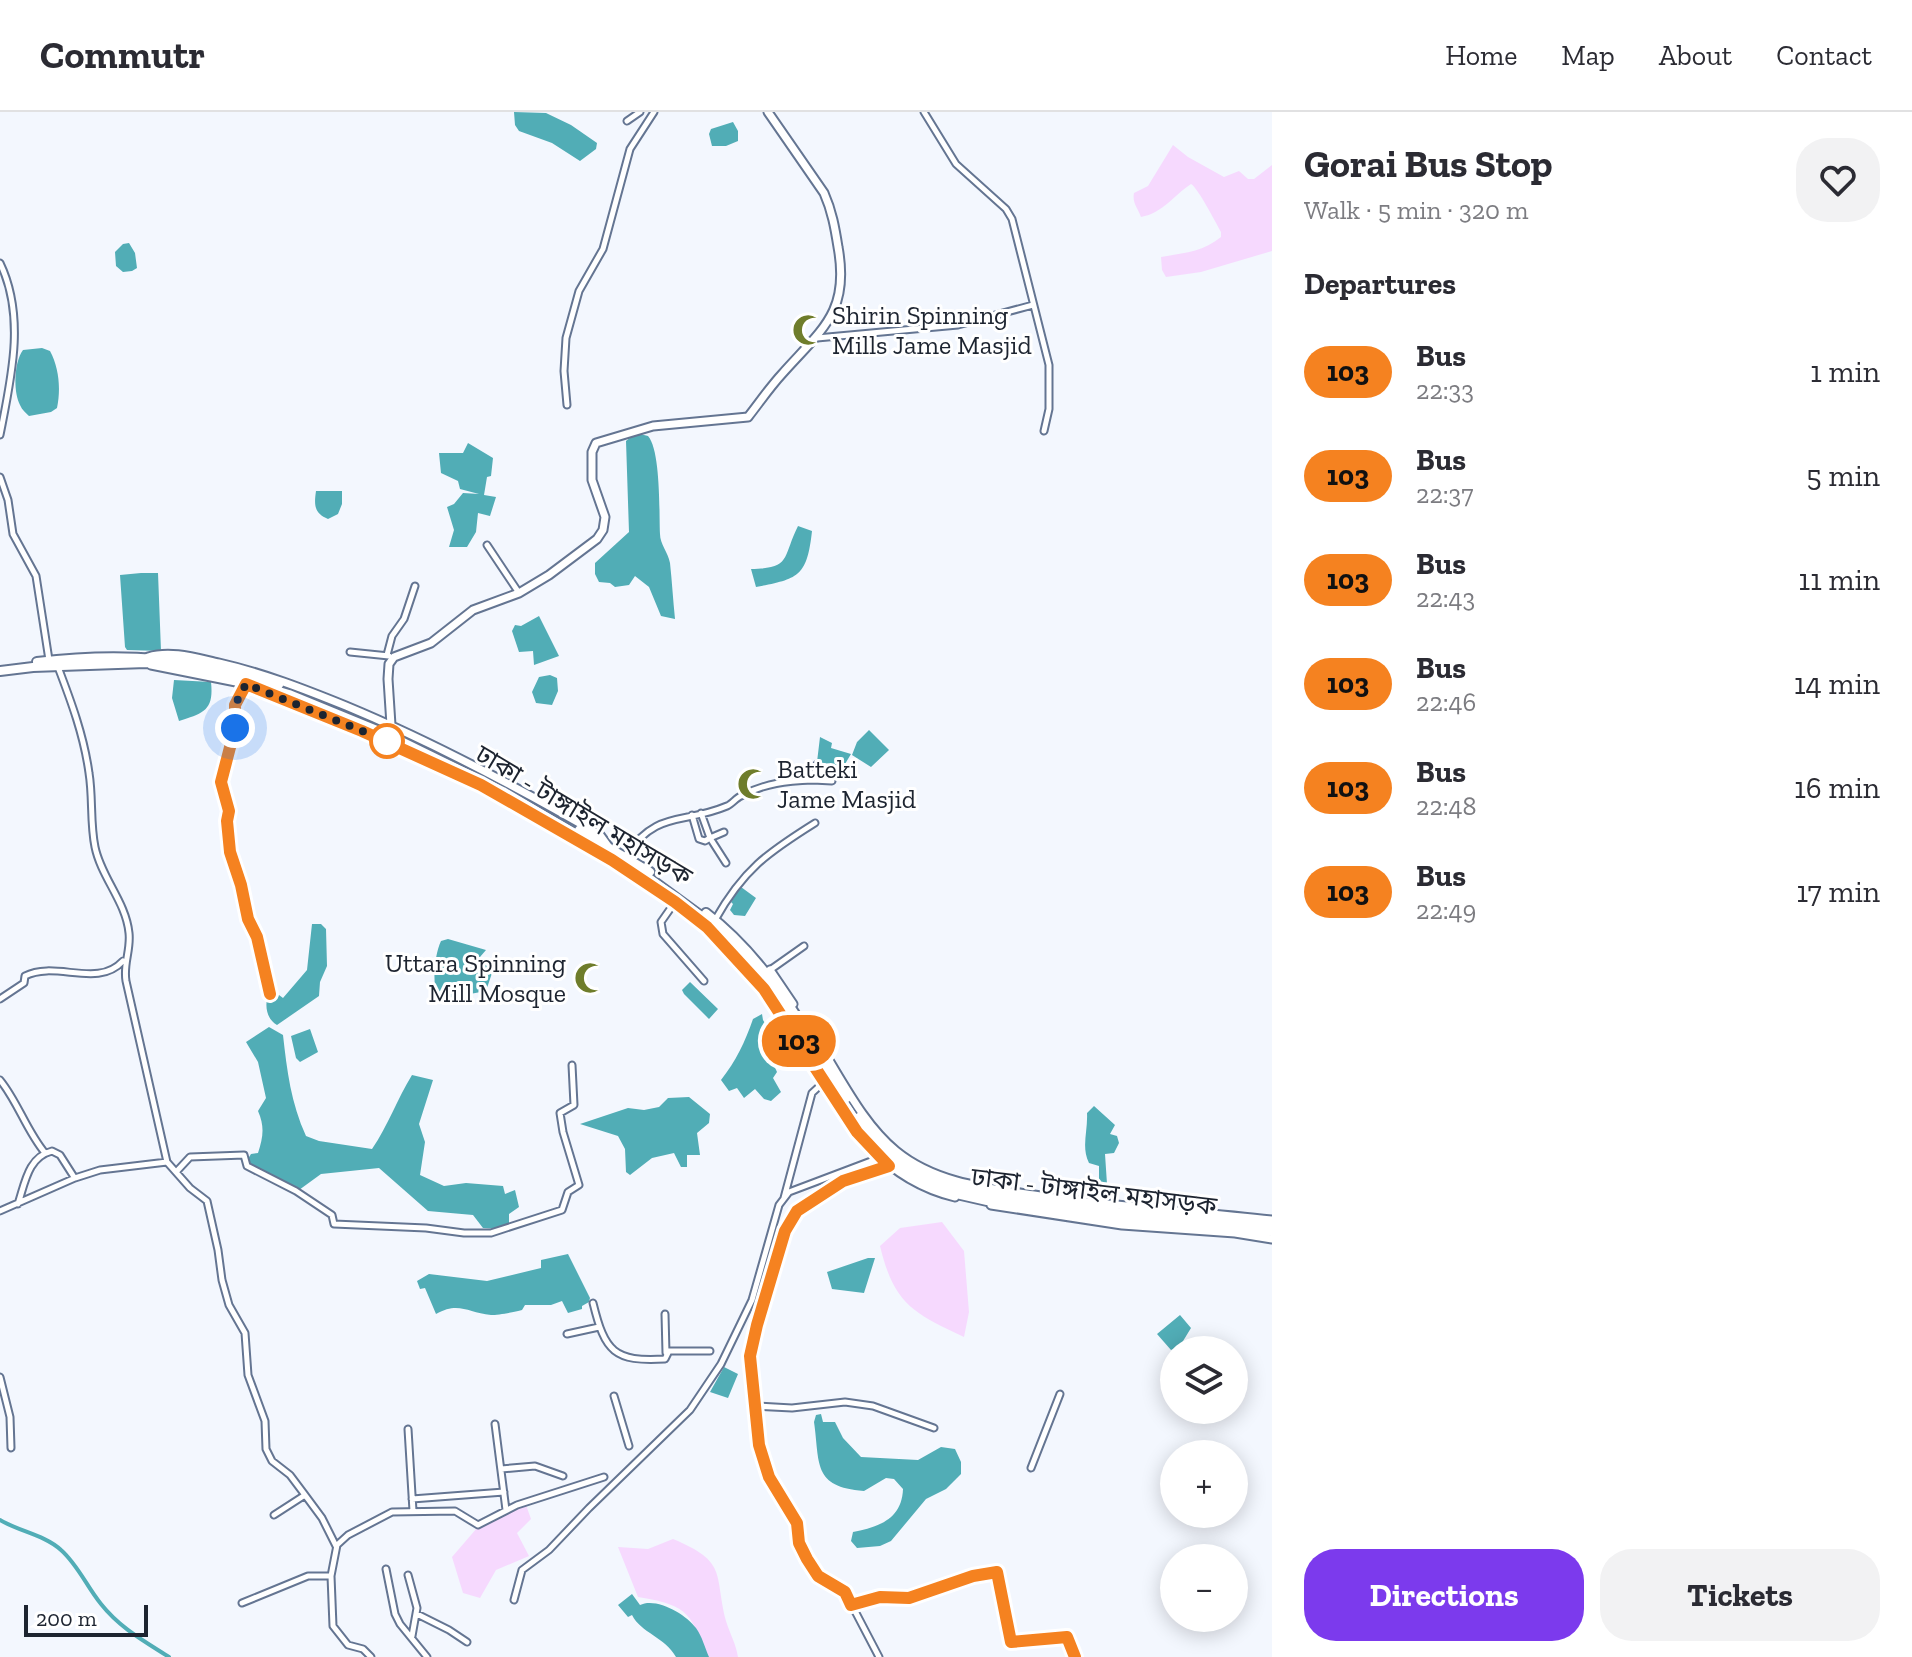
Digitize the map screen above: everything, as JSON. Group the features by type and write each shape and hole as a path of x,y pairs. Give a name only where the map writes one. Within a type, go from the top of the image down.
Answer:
{"highway":[{"name":"ঢাকা - টাঙ্গাইল মহাসড়ক","path":"0,669 54,663 147,660 205,669 303,699 442,760 503,791 604,850 712,925 759,975 862,1130 881,1152 904,1171 934,1187 987,1201 1152,1225 1272,1232"},
{"name":"ঢাকা - টাঙ্গাইল মহাসড়ক","path":"604,850 625,856 715,920 768,972 874,1137 898,1159 933,1180 1015,1199 1148,1215 1272,1222"}],"main road":[{"path":"391,725 390,656 431,643 473,610 519,593 597,539 603,530 605,517 592,480 592,452 596,443 653,426 748,417 781,375 817,338 835,311 843,280 834,223 824,193 768,112"},
{"path":"160,653 250,670 391,725 499,777 600,835 604,850 481,785 386,741 246,684 161,669 147,660 160,653"},
{"path":"826,1080 857,1132 879,1158 911,1181 935,1192 985,1204 1272,1239"}],"street":[{"path":"627,121 640,112"},
{"path":"567,405 564,371 566,338 579,291 603,249 630,149 654,112"},
{"path":"924,112 956,164 1006,209 1012,219 1049,365 1049,409 1044,431"},
{"path":"0,263 16,317 0,435"},
{"path":"817,338 958,325 1033,305"},
{"path":"0,477 8,500 13,534 36,576 54,663 76,714 86,753 95,849 129,933 124,970 167,1162 190,1188 207,1201 225,1293 245,1333 248,1375 265,1421 268,1454 305,1495 322,1518 336,1546 331,1576 333,1626 348,1645 363,1649 371,1657"},
{"path":"487,545 519,593"},
{"path":"350,652 390,656 392,636 404,619 415,586"},
{"path":"246,684 235,705 235,728 221,782 229,811 230,852 248,919 257,937 270,994"},
{"path":"813,780 817,764"},
{"path":"625,856 636,840 654,825 729,806 739,797 770,783 832,781"},
{"path":"701,813 710,838 726,863"},
{"path":"692,815 699,839 705,841 724,832"},
{"path":"715,920 740,880 753,866 815,823"},
{"path":"676,900 661,922 663,934 704,981"},
{"path":"768,972 804,946"},
{"path":"0,999 24,983 25,976 31,973 48,970 107,973 125,959"},
{"path":"177,1171 190,1157 244,1155 247,1166 310,1199 332,1215 335,1224 491,1233 562,1210 568,1192 579,1185 560,1113 574,1105 572,1065"},
{"path":"0,1080 22,1121 45,1153"},
{"path":"784,1199 812,1093 826,1080"},
{"path":"18,1204 26,1173 45,1153 52,1151 60,1155 75,1178"},
{"path":"514,1600 522,1570 549,1550 690,1410 721,1364 752,1300 779,1205 789,1192 879,1158"},
{"path":"0,1211 100,1170 167,1162"},
{"path":"879,1657 845,1592 818,1576 807,1559 799,1543 797,1523 769,1477 759,1445 750,1356 789,1224 801,1207 833,1187 889,1166"},
{"path":"593,1303 605,1342 617,1355 644,1360 665,1359 665,1314"},
{"path":"567,1334 599,1327"},
{"path":"667,1354 676,1350 710,1351"},
{"path":"0,1377 10,1417 11,1448"},
{"path":"1031,1468 1060,1394"},
{"path":"614,1396 629,1446"},
{"path":"755,1406 792,1408 845,1402 873,1406 934,1428"},
{"path":"495,1424 506,1510"},
{"path":"408,1429 413,1511"},
{"path":"501,1469 535,1466 563,1476"},
{"path":"336,1546 348,1535 392,1512 455,1511 478,1525 552,1492 604,1477"},
{"path":"412,1499 504,1492"},
{"path":"274,1515 305,1495"},
{"path":"386,1569 395,1614 427,1657"},
{"path":"851,1605 880,1597 909,1598 995,1572 999,1575 1011,1642 1067,1637 1075,1657"},
{"path":"408,1575 417,1614 412,1637"},
{"path":"242,1603 308,1576 331,1576"},
{"path":"417,1614 467,1642"}],"shaded area":[{"path":"1173,145 1224,177 1239,171 1248,179 1254,179 1272,165 1272,251 1201,272 1166,277 1161,257 1200,249 1221,237 1207,206 1191,184 1162,208 1141,217 1134,193 1148,186"},
{"path":"942,1222 964,1251 969,1312 964,1337 931,1321 908,1304 892,1281 880,1246 900,1228"},
{"path":"526,1505 531,1519 517,1533 529,1556 496,1570 480,1598 463,1593 452,1557 477,1528"},
{"path":"673,1539 703,1555 716,1571 726,1621 738,1657 707,1657 685,1613 667,1603 638,1597 618,1547 648,1549"}],"water":[{"path":"514,112 546,113 597,143 596,149 580,161 552,143 519,131"},
{"path":"733,122 738,131 738,141 726,146 712,146 711,129"},
{"path":"129,243 135,253 137,268 123,272 116,266 115,252 123,244"},
{"path":"42,348 50,351 57,371 57,408 29,416 18,399 16,369 23,350"},
{"path":"636,433 648,436 655,455 660,538 670,563 675,619 661,616 649,587 635,576 629,585 615,587 599,582 595,574 595,563 629,532 626,441"},
{"path":"468,443 493,458 484,495 496,497 490,516 478,513 476,532 467,547 449,547 454,530 447,507 463,493 479,494 460,489 458,481 441,473 439,453 463,453"},
{"path":"316,491 342,491 338,514 328,519 320,514 315,504"},
{"path":"798,526 812,531 803,567 791,578 756,587 751,569 780,563"},
{"path":"158,573 161,651 127,650 125,647 120,575"},
{"path":"539,616 559,656 534,665 533,651 519,652 512,631 515,625 521,626"},
{"path":"550,675 557,678 558,691 552,705 536,703 532,692 539,677"},
{"path":"174,680 211,682 211,699 206,709 179,721 172,698"},
{"path":"869,730 889,750 871,767 852,755 857,742"},
{"path":"820,737 832,743 831,748 851,754 842,769 817,762"},
{"path":"741,887 756,898 745,916 734,915 730,910 731,902"},
{"path":"312,924 321,924 326,929 327,966 320,982 319,996 277,1025 268,1014 267,999 279,995 283,998 307,970"},
{"path":"448,939 486,950 480,957 492,973 486,991 438,1000 435,962 441,941"},
{"path":"690,982 718,1009 709,1019 684,994 682,990"},
{"path":"762,1014 772,1035 778,1035 765,1049 772,1053 777,1072 773,1078 781,1092 771,1101 764,1099 755,1089 744,1098 737,1088 729,1091 721,1080 740,1051 753,1019"},
{"path":"269,1027 283,1035 293,1099 306,1136 319,1141 372,1149 412,1075 433,1080 419,1124 425,1142 420,1175 444,1186 466,1183 503,1186 505,1194 515,1190 519,1207 509,1214 509,1223 498,1229 483,1228 473,1215 428,1211 379,1168 321,1174 299,1190 246,1162 251,1154 258,1153 262,1122 258,1111 266,1098 258,1062 246,1042"},
{"path":"310,1029 318,1052 300,1062 296,1058 291,1036"},
{"path":"689,1097 710,1114 709,1123 697,1133 700,1155 687,1155 687,1167 681,1167 674,1153 652,1158 630,1175 626,1172 625,1149 618,1136 580,1124 628,1108 644,1110 659,1107 668,1098"},
{"path":"1094,1106 1115,1125 1110,1134 1117,1136 1119,1143 1114,1153 1105,1154 1107,1184 1099,1184 1099,1166 1089,1163 1085,1151 1087,1113"},
{"path":"568,1254 590,1298 582,1309 568,1313 562,1301 551,1305 525,1305 522,1310 491,1315 457,1308 436,1314 425,1288 420,1289 417,1281 429,1274 487,1281 541,1268 541,1260"},
{"path":"875,1258 864,1293 832,1289 827,1272"},
{"path":"1180,1315 1191,1328 1186,1336 1160,1337 1157,1334"},
{"path":"724,1367 738,1374 728,1398 710,1392"},
{"path":"821,1414 823,1422 835,1422 843,1438 861,1457 918,1460 941,1447 955,1449 961,1462 961,1474 946,1489 926,1499 891,1541 880,1546 857,1548 851,1541 853,1532 880,1524 894,1514 902,1499 903,1489 894,1479 886,1478 864,1491 847,1489 827,1478 819,1461 814,1422 816,1415"},
{"path":"632,1594 640,1605 662,1605 685,1617 698,1631 709,1657 676,1657 618,1605"}],"waterway":[{"path":"0,1520 61,1550 108,1613 133,1634 169,1657"}],"bus line":[{"name":"103","path":"270,994 257,937 248,919 230,852 229,811 221,782 231,751 235,705 246,684 362,731 481,785 612,860 707,927 764,989 857,1132 889,1166 843,1181 797,1211 785,1231 750,1356 759,1445 769,1477 797,1523 799,1543 807,1559 818,1576 845,1592 851,1605 880,1597 909,1598 973,1576 997,1572 1011,1642 1067,1637 1075,1657"}],"place":[{"name":"Shirin Spinning Mills Jame Masjid","path":"808,330"},
{"name":"Batteki Jame Masjid","path":"753,784"},
{"name":"Uttara Spinning Mill Mosque","path":"590,978"}],"route":[{"path":"235,728 235,705 246,684 387,741"}]}
